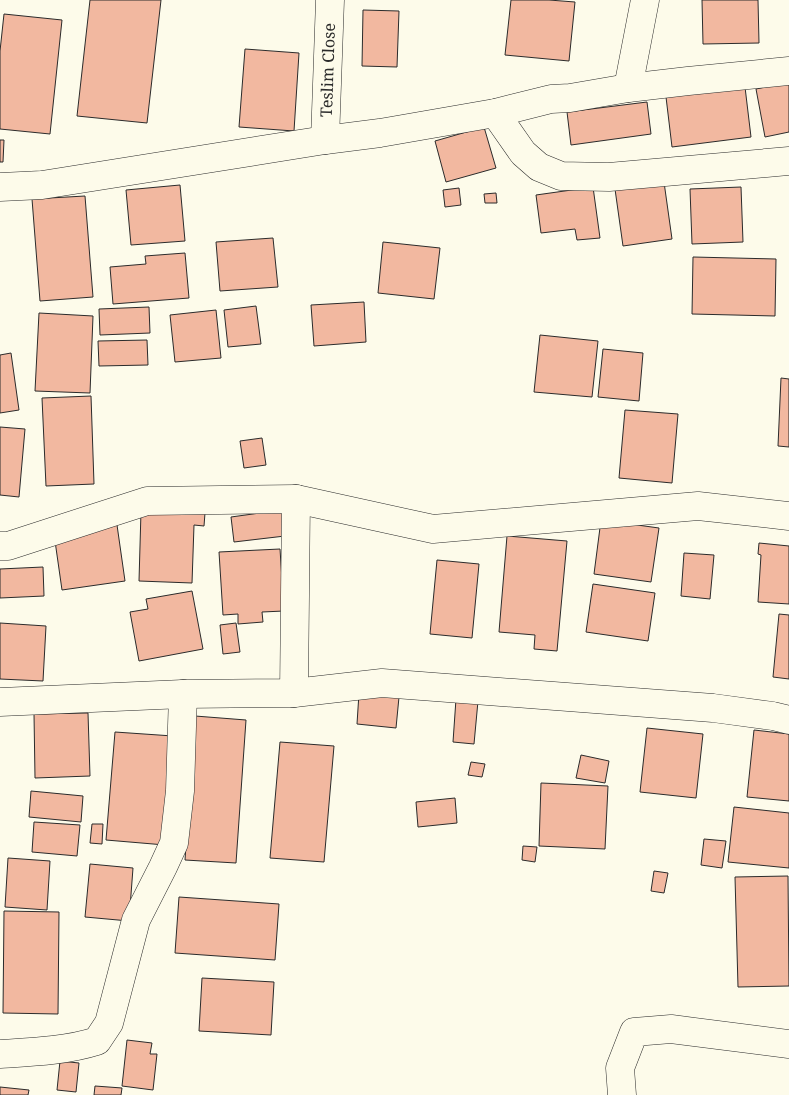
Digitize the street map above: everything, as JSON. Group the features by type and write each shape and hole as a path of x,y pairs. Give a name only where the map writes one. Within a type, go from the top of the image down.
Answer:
{"street":[{"name":"Teslim Close","path":"324,140 330,0"},
{"path":"628,88 645,0"},
{"path":"0,187 42,184 380,133 495,113 551,100 628,88 789,71"},
{"path":"495,113 523,153 540,167 561,176 609,177 789,161"},
{"path":"294,694 296,499"},
{"path":"0,546 8,546 147,500 296,499 433,529 698,506 789,516"},
{"path":"0,702 182,694 294,694 382,683 713,708 774,716 789,720"},
{"path":"0,1054 43,1052 80,1046 97,1041 109,1023 136,920 174,843 180,791 182,694"},
{"path":"622,1095 620,1068 634,1032 671,1029 789,1044"}],"building":[{"path":"90,0 161,0 147,123 77,116"},
{"path":"511,0 575,2 569,61 505,55"},
{"path":"702,0 758,0 759,43 703,44"},
{"path":"363,10 399,11 397,67 362,66"},
{"path":"4,14 62,20 50,134 0,129 0,51"},
{"path":"245,49 299,53 294,131 239,127"},
{"path":"789,82 789,132 765,137 756,89"},
{"path":"745,87 751,137 672,147 666,97"},
{"path":"647,102 651,134 571,145 567,112"},
{"path":"484,127 496,168 446,182 435,141"},
{"path":"0,140 4,140 3,162 0,162"},
{"path":"663,175 672,239 623,246 614,182"},
{"path":"180,185 185,241 131,245 126,190"},
{"path":"593,187 600,238 577,240 575,229 541,233 536,195"},
{"path":"741,187 743,242 692,244 690,189"},
{"path":"459,188 461,205 445,207 443,190"},
{"path":"496,193 497,203 485,203 484,194"},
{"path":"85,196 93,297 40,301 32,199"},
{"path":"273,238 278,287 220,291 216,242"},
{"path":"383,242 440,248 434,299 378,293"},
{"path":"185,253 189,298 113,304 110,267 146,264 145,256"},
{"path":"693,257 776,259 775,316 692,314"},
{"path":"364,302 366,342 314,346 311,305"},
{"path":"256,306 261,344 228,347 224,310"},
{"path":"149,307 150,333 100,335 99,309"},
{"path":"216,310 221,358 175,362 170,315"},
{"path":"39,313 93,316 90,393 35,391"},
{"path":"540,335 598,341 592,397 534,392"},
{"path":"147,340 148,365 99,366 98,341"},
{"path":"603,349 643,353 639,401 598,397"},
{"path":"11,353 19,410 0,413 0,355"},
{"path":"781,378 789,379 789,447 778,446"},
{"path":"91,396 94,484 46,486 42,398"},
{"path":"625,410 678,414 672,483 619,478"},
{"path":"0,427 25,429 19,497 0,495"},
{"path":"262,438 266,465 244,468 240,441"},
{"path":"282,510 285,536 234,542 231,517"},
{"path":"141,511 205,513 204,526 194,525 192,583 139,581"},
{"path":"601,520 659,528 651,582 594,574"},
{"path":"117,525 125,581 62,590 54,534"},
{"path":"507,536 567,541 557,651 534,649 535,635 499,632"},
{"path":"759,543 789,546 789,604 758,602 761,555 758,554"},
{"path":"280,549 284,611 262,612 263,622 238,624 238,614 223,615 219,552"},
{"path":"684,553 714,555 710,599 681,596"},
{"path":"437,560 479,564 472,638 430,634"},
{"path":"43,567 44,596 0,598 0,569"},
{"path":"593,584 655,593 648,641 586,632"},
{"path":"192,591 203,649 139,661 130,612 148,609 146,599"},
{"path":"779,614 789,615 789,679 773,677"},
{"path":"0,623 46,626 43,681 0,679"},
{"path":"236,623 240,652 223,654 220,625"},
{"path":"359,693 399,697 396,728 357,724"},
{"path":"456,699 478,701 474,744 453,742"},
{"path":"88,713 90,776 35,778 34,714"},
{"path":"195,716 246,720 236,863 185,860"},
{"path":"647,728 703,734 696,798 640,792"},
{"path":"754,730 789,734 789,801 747,797"},
{"path":"115,732 173,736 165,845 106,840"},
{"path":"280,742 334,746 324,862 270,858"},
{"path":"581,755 609,761 605,783 576,778"},
{"path":"471,762 485,764 482,777 468,775"},
{"path":"541,783 608,786 605,849 539,846"},
{"path":"31,791 83,796 81,822 29,817"},
{"path":"455,798 457,823 418,827 416,802"},
{"path":"734,807 789,813 789,868 728,862"},
{"path":"34,822 80,825 77,856 32,852"},
{"path":"92,824 103,824 102,844 90,843"},
{"path":"704,839 726,841 722,868 701,865"},
{"path":"523,846 537,847 535,862 522,860"},
{"path":"8,858 50,861 47,910 5,907"},
{"path":"90,864 133,868 129,921 85,917"},
{"path":"654,871 668,873 664,893 651,891"},
{"path":"788,876 789,986 738,987 735,877"},
{"path":"179,897 279,904 275,960 175,953"},
{"path":"4,911 59,912 58,1014 3,1013"},
{"path":"202,978 274,982 271,1035 199,1031"},
{"path":"127,1040 152,1043 150,1054 157,1054 153,1090 122,1086"},
{"path":"60,1061 79,1063 76,1092 57,1090"},
{"path":"95,1086 122,1088 121,1095 94,1095"},
{"path":"0,1087 29,1090 28,1095 0,1095"}]}
